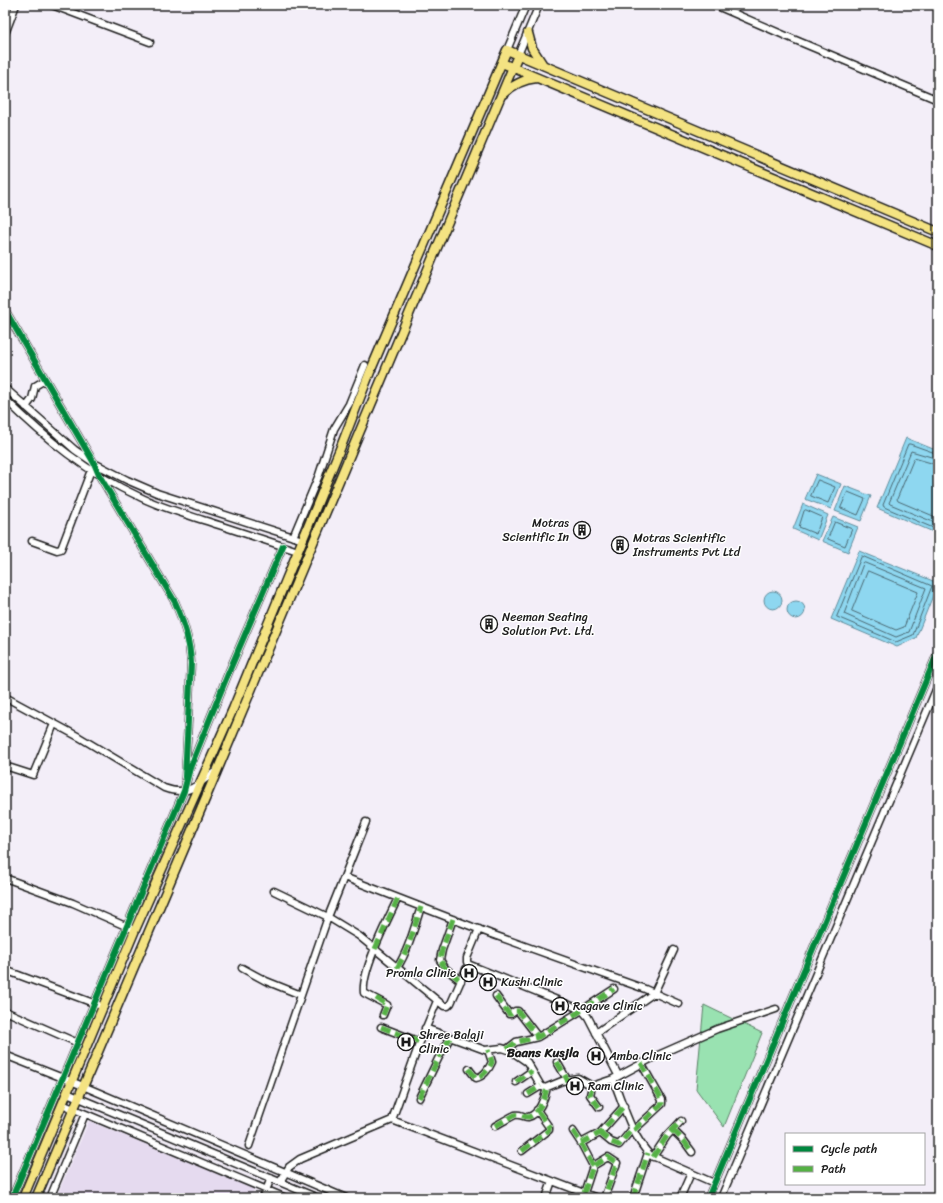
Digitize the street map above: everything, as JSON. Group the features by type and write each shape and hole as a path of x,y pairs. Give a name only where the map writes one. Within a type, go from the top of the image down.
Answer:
{"main road":[{"path":"528,33 532,48 543,65"},
{"path":"23,1198 135,930 216,748 303,540 370,372 507,50 938,232"},
{"path":"36,1198 218,771 518,55"},
{"path":"502,63 938,246"},
{"path":"502,95 509,87 529,79 538,78"},
{"path":"370,372 383,377"},
{"path":"216,748 225,752"}],"street":[{"path":"5,34 16,5"},
{"path":"52,5 150,42"},
{"path":"507,50 526,5"},
{"path":"518,55 540,5"},
{"path":"715,5 938,100"},
{"path":"5,310 94,463 99,475 175,602 184,622 190,648 191,663 184,791"},
{"path":"293,537 319,475 334,430 349,404 365,365"},
{"path":"26,407 32,399 35,386 45,380"},
{"path":"5,388 62,438 94,463 157,493 303,540"},
{"path":"5,398 55,444 91,470 150,502 298,551"},
{"path":"32,541 57,550 61,549 91,470"},
{"path":"12,1198 184,791 190,768 283,546"},
{"path":"708,1198 938,652"},
{"path":"721,1198 938,685"},
{"path":"5,697 79,737 160,786 174,791 193,789 218,771"},
{"path":"5,766 33,775 54,724"},
{"path":"249,1146 328,917 366,822"},
{"path":"344,877 654,993 679,1004"},
{"path":"5,878 73,903 135,930"},
{"path":"274,892 328,917 359,936 444,1006 449,1006 469,965 467,958 480,929"},
{"path":"383,1015 387,1005 364,993 363,986 374,949 398,898"},
{"path":"397,968 411,940 412,932 421,907"},
{"path":"453,919 440,960 445,968 461,981"},
{"path":"596,1033 654,993 674,950"},
{"path":"469,965 582,1010 586,1014 596,1033 616,1077 624,1106 634,1129 648,1153 653,1157 714,1183"},
{"path":"242,968 266,981 301,995"},
{"path":"5,970 104,1007"},
{"path":"425,1028 488,1050 507,1049 516,1042 538,1037 614,989"},
{"path":"496,996 508,1013 511,1014 518,1011 538,1037"},
{"path":"392,1120 425,1028 437,1001"},
{"path":"528,1094 562,1081 579,1079 592,1086 616,1077 641,1063 717,1029 776,1009"},
{"path":"5,1011 78,1042"},
{"path":"381,1027 420,1042"},
{"path":"419,1098 450,1038"},
{"path":"495,1126 516,1115 529,1117 544,1101 544,1087 527,1062 507,1049"},
{"path":"469,1069 476,1078 479,1078 492,1061 488,1050"},
{"path":"5,1055 72,1081 346,1198"},
{"path":"557,1062 568,1081"},
{"path":"600,1133 610,1142 619,1145 634,1129 662,1104 662,1100 641,1063"},
{"path":"516,1082 532,1071"},
{"path":"592,1086 590,1095 599,1107"},
{"path":"67,1094 318,1198"},
{"path":"62,1104 286,1198"},
{"path":"582,1143 600,1133 624,1106"},
{"path":"522,1151 549,1130 549,1127 537,1110"},
{"path":"50,1198 85,1114"},
{"path":"280,1182 285,1172 291,1165 300,1159 392,1120 583,1194 597,1198"},
{"path":"653,1157 667,1136 682,1121"},
{"path":"673,1130 692,1152"},
{"path":"573,1131 582,1143 593,1166"},
{"path":"633,1198 648,1153"},
{"path":"726,1154 738,1158"},
{"path":"583,1194 593,1166 607,1157 610,1157 617,1163 604,1198"},
{"path":"680,1198 691,1173"},
{"path":"263,1198 271,1178"},
{"path":"546,1198 552,1181"}],"shaded area":[{"path":"89,1121 254,1189 250,1198 56,1198"}],"green space":[{"path":"704,1005 762,1033 724,1127 696,1089"}],"water":[{"path":"906,438 938,451 938,534 877,508"},
{"path":"816,474 841,484 831,509 805,499"},
{"path":"845,486 871,496 861,521 835,511"},
{"path":"803,504 828,515 818,540 793,529"},
{"path":"833,517 858,527 848,552 822,541"},
{"path":"859,551 938,583 916,638 897,647 831,619"},
{"path":"769,591 777,591 782,596 780,607 777,609 769,609 764,604 764,596"},
{"path":"792,601 800,601 805,606 803,617 800,619 792,619 787,614 787,606"}],"marked path":[{"path":"375,949 398,898"},
{"path":"397,968 408,946 421,907"},
{"path":"453,919 440,960 445,968 461,981"},
{"path":"507,1049 516,1042 538,1037 614,989"},
{"path":"496,996 509,1014 518,1011 538,1037"},
{"path":"376,998 387,1005 383,1015"},
{"path":"381,1027 420,1042"},
{"path":"419,1098 450,1038"},
{"path":"469,1069 476,1078 486,1072 492,1062 488,1050"},
{"path":"557,1062 568,1081"},
{"path":"634,1130 662,1104 662,1100 641,1063"},
{"path":"516,1082 532,1071"},
{"path":"528,1094 541,1086"},
{"path":"592,1086 590,1095 599,1107"},
{"path":"495,1126 515,1115 528,1117 532,1116 541,1105 547,1088"},
{"path":"581,1143 600,1133 624,1106"},
{"path":"522,1151 549,1130 549,1127 537,1110"},
{"path":"653,1157 667,1136 681,1121"},
{"path":"600,1133 611,1142 619,1145 633,1128"},
{"path":"673,1130 692,1152"},
{"path":"573,1131 593,1166"},
{"path":"633,1198 648,1153"},
{"path":"584,1193 593,1166 608,1157 617,1163 604,1198"}],"cycle path":[{"path":"5,310 94,463 99,475 175,602 181,617 188,639 191,663 185,777"},
{"path":"12,1198 184,791 190,768 228,674 283,546"},
{"path":"708,1198 938,652"}],"place":[{"name":"Motras Scientific In","path":"582,530"},
{"name":"Motras Scientific Instruments Pvt Ltd","path":"620,545"},
{"name":"Neeman Seating Solution Pvt. Ltd.","path":"489,624"},
{"name":"Promla Clinic","path":"469,973"},
{"name":"Kushi Clinic","path":"488,982"},
{"name":"Ragave Clinic","path":"560,1006"},
{"name":"Shree Balaji Clinic","path":"406,1042"},
{"name":"Amba Clinic","path":"596,1056"},
{"name":"Ram Clinic","path":"575,1086"}],"district":[{"name":"Baans Kusjla","path":"543,1052"}]}
